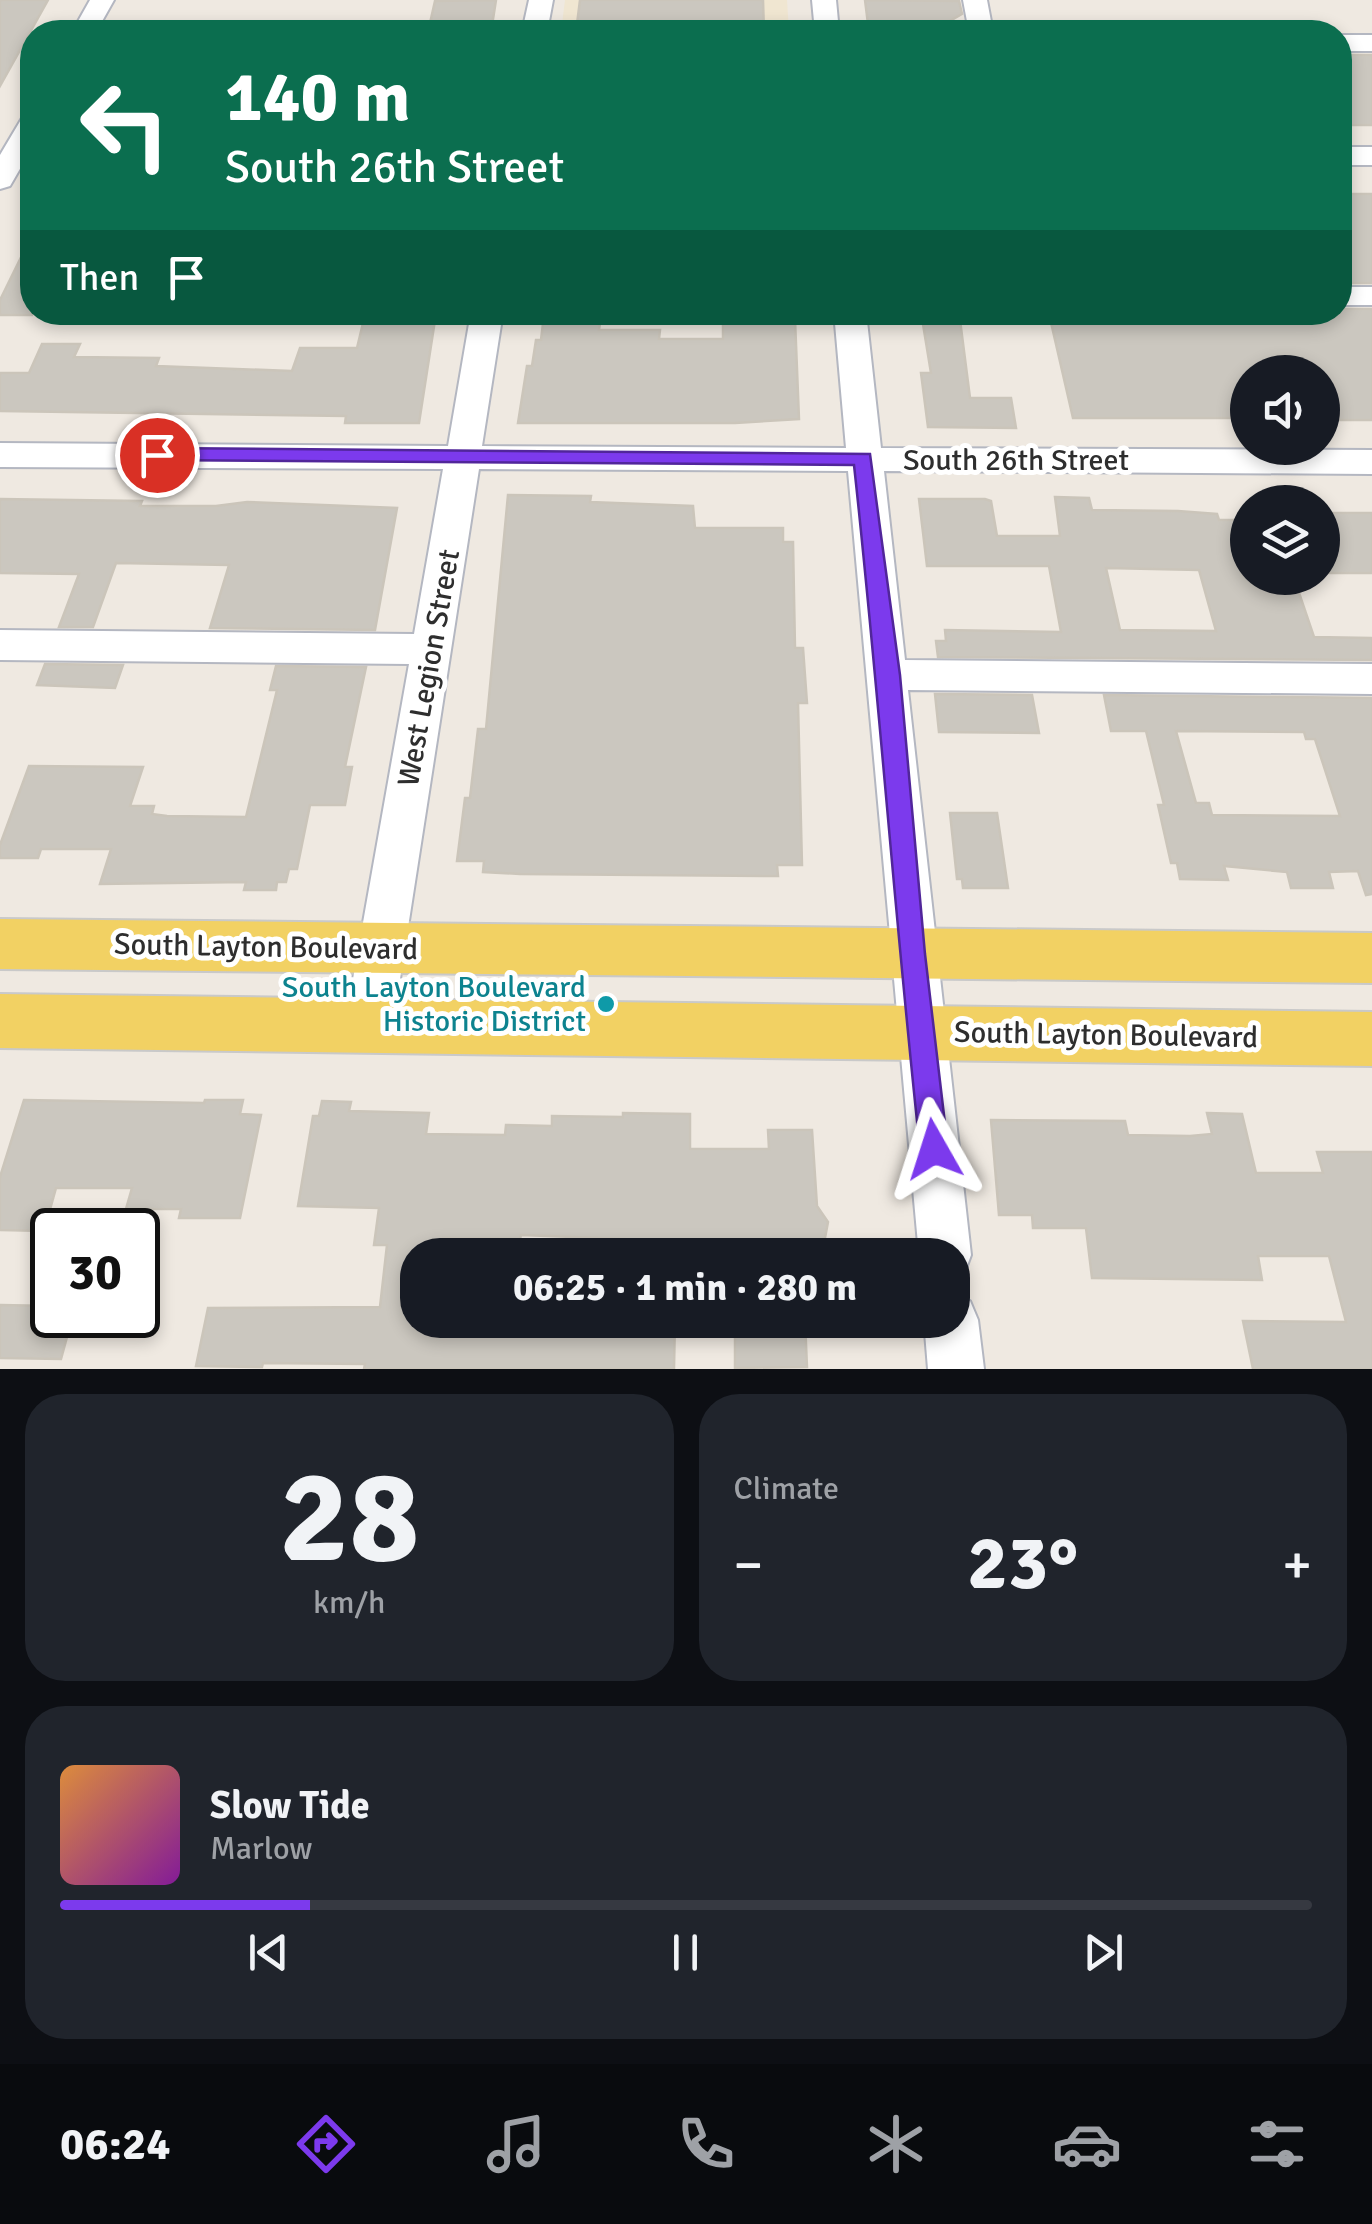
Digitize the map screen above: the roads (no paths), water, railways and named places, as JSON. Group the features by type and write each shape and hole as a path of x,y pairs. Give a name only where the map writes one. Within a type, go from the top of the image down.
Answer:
{"main road":[{"name":"South Layton Boulevard","path":"0,944 1372,958"},
{"name":"South Layton Boulevard","path":"0,1021 1372,1040"}],"street":[{"path":"0,180 17,150"},
{"name":"West Legion Street","path":"369,1024 485,325"},
{"path":"851,325 943,1238"},
{"name":"South 26th Street","path":"0,455 1372,462"},
{"path":"0,646 432,649"},
{"path":"888,675 1372,678"},
{"path":"953,1338 956,1369"}],"place":[{"name":"South Layton Boulevard Historic District","path":"606,1004"}]}
